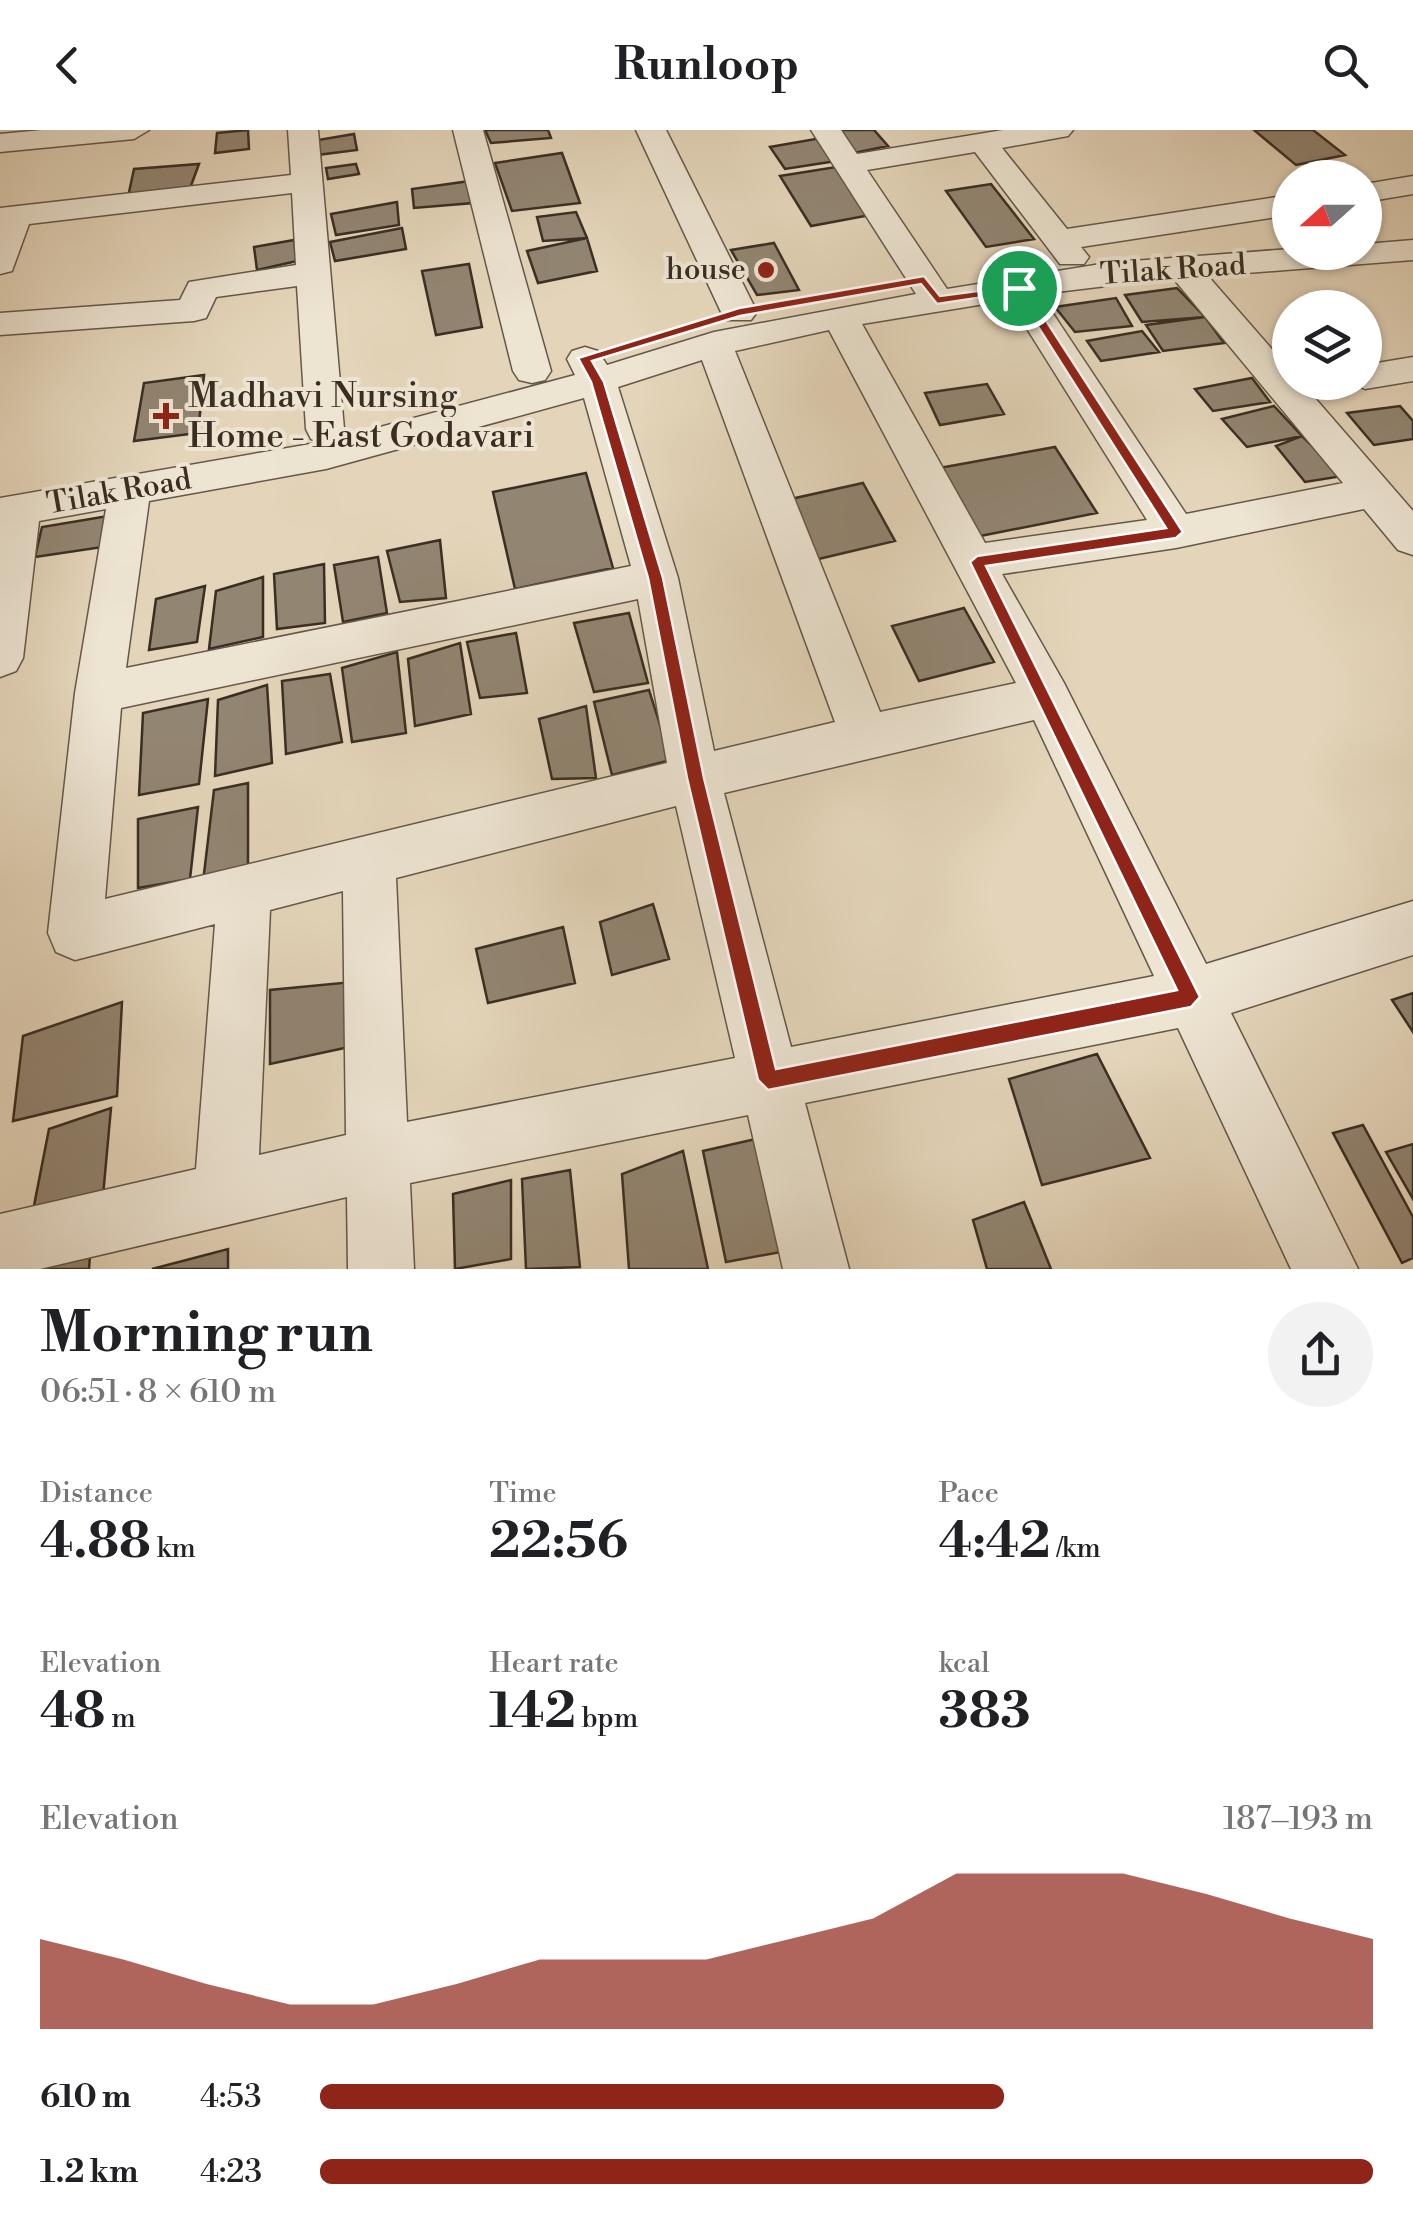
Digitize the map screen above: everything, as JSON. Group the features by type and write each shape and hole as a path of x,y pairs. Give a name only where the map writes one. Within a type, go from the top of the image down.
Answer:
{"street":[{"path":"0,143 134,130"},
{"path":"303,130 310,182 324,428"},
{"path":"468,130 532,371"},
{"path":"651,130 726,328 865,736"},
{"path":"826,130 931,290"},
{"path":"849,164 1058,130"},
{"path":"982,142 1067,248 1272,208"},
{"path":"0,264 8,218 310,182"},
{"path":"1382,189 1413,184"},
{"path":"1382,229 1413,226"},
{"name":"Tilak Road","path":"726,328 840,317 1067,248 1272,238"},
{"name":"Tilak Road","path":"6,502 130,490 326,455 726,328 931,290 1019,288 1182,266 1413,250"},
{"path":"1182,266 1272,375"},
{"path":"0,324 194,310 200,289 315,273"},
{"path":"1019,288 1176,532"},
{"path":"840,317 977,562 1047,697 1325,1269"},
{"path":"1382,374 1413,369"},
{"path":"591,370 656,578 695,778 816,1269"},
{"name":"Tilak Road","path":"6,502 324,428 532,371 591,370"},
{"path":"1292,400 1413,539"},
{"path":"130,490 100,693 76,933 865,736 1047,697"},
{"path":"977,562 1176,532 1370,493"},
{"path":"0,658 6,502"},
{"path":"100,693 656,578"},
{"path":"369,859 381,1269"},
{"path":"226,1195 244,894"},
{"path":"0,1246 376,1159 1191,997 1413,928"}],"building":[{"path":"248,130 249,149 215,153 217,133"},
{"path":"485,130 548,130 551,138 491,143"},
{"path":"840,130 874,130 888,146 849,154"},
{"path":"1254,130 1313,130 1345,155 1320,160 1290,160"},
{"path":"354,134 357,150 317,155 318,140"},
{"path":"821,138 836,161 785,169 770,147"},
{"path":"562,153 580,203 512,211 495,163"},
{"path":"199,164 189,191 128,197 134,169"},
{"path":"356,164 359,174 328,179 326,168"},
{"path":"836,167 876,214 811,226 780,176"},
{"path":"470,181 473,203 414,208 412,189"},
{"path":"991,184 1034,239 986,247 946,191"},
{"path":"397,202 399,225 336,235 331,214"},
{"path":"576,212 587,238 543,241 537,217"},
{"path":"402,228 406,249 335,261 330,242"},
{"path":"587,238 597,271 538,283 527,251"},
{"path":"294,240 297,261 257,270 254,247"},
{"name":"house","path":"774,243 799,290 757,295 731,250"},
{"path":"469,264 482,327 436,335 422,271"},
{"path":"1177,288 1205,317 1142,322 1125,295"},
{"path":"1116,298 1132,326 1075,332 1055,307"},
{"path":"1205,317 1224,343 1163,351 1146,325"},
{"path":"1142,331 1159,352 1101,361 1087,341"},
{"path":"204,375 198,433 134,441 144,383"},
{"path":"1252,378 1270,402 1213,411 1195,389"},
{"path":"987,384 1004,414 940,425 925,393"},
{"path":"1274,406 1302,436 1247,447 1222,419"},
{"path":"1400,406 1413,421 1413,439 1374,445 1347,413"},
{"path":"1302,436 1343,476 1305,482 1276,446"},
{"path":"1055,447 1097,513 970,538 934,469"},
{"path":"586,473 613,568 515,589 493,492"},
{"path":"863,483 895,541 810,561 782,501"},
{"path":"108,516 103,547 35,557 42,527"},
{"path":"440,540 446,598 400,602 387,551"},
{"path":"378,557 387,613 343,622 334,565"},
{"path":"324,564 325,623 277,629 274,574"},
{"path":"263,577 263,637 209,649 216,591"},
{"path":"205,586 197,642 149,650 156,599"},
{"path":"964,608 994,662 919,681 892,626"},
{"path":"629,613 648,683 594,692 574,623"},
{"path":"516,633 527,693 480,698 467,642"},
{"path":"460,643 471,714 415,726 408,659"},
{"path":"397,652 406,733 352,742 342,668"},
{"path":"330,674 342,742 286,754 282,681"},
{"path":"267,685 272,763 215,776 218,700"},
{"path":"649,690 671,760 612,775 594,702"},
{"path":"208,699 199,784 139,795 143,713"},
{"path":"586,706 596,778 552,779 539,719"},
{"path":"248,783 248,871 203,882 214,790"},
{"path":"198,807 190,879 138,888 138,819"},
{"path":"653,904 669,959 612,975 600,922"},
{"path":"563,927 575,983 488,1003 476,949"},
{"path":"352,982 354,1046 270,1064 270,990"},
{"path":"1413,993 1413,1032 1392,1000"},
{"path":"122,1002 117,1096 13,1121 23,1036"},
{"path":"1097,1054 1150,1158 1042,1185 1009,1079"},
{"path":"111,1108 102,1207 31,1221 49,1129"},
{"path":"1363,1125 1413,1217 1413,1258 1402,1263 1333,1133"},
{"path":"760,1138 786,1251 726,1262 703,1151"},
{"path":"1413,1144 1413,1199 1386,1152"},
{"path":"683,1151 708,1269 629,1269 622,1174"},
{"path":"570,1170 580,1267 526,1269 522,1179"},
{"path":"511,1180 511,1259 455,1269 453,1194"},
{"path":"1024,1202 1051,1269 987,1269 973,1220"},
{"path":"91,1241 89,1269 30,1269"},
{"path":"228,1249 228,1269 152,1269"}],"place":[{"name":"house","path":"766,270"},
{"name":"Madhavi Nursing Home - East Godavari","path":"166,416"}],"route":[{"path":"924,280 937,300 1019,288 1176,532 977,562 1047,697 1191,997 768,1080 695,778 656,578 598,382 585,358 739,312 924,280"}]}
